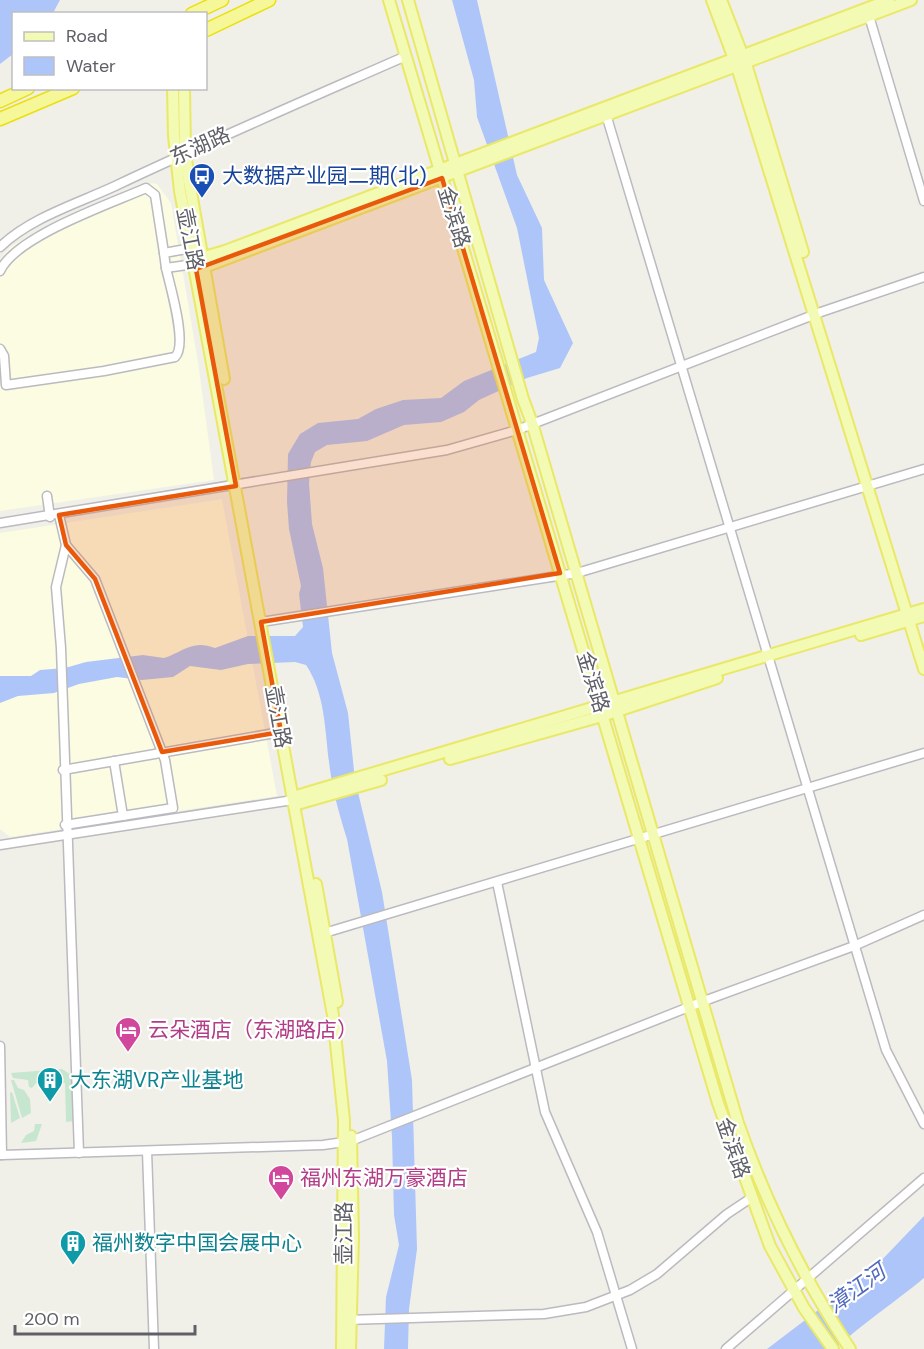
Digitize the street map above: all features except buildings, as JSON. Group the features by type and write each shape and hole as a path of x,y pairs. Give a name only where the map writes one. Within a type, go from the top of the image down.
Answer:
{"highway":[{"path":"196,12 222,0"},
{"path":"207,30 270,0"},
{"path":"0,101 24,90"},
{"path":"0,119 68,90"}],"main road":[{"name":"金滨路","path":"389,0 699,1037 751,1198 770,1246 804,1308 833,1349"},
{"name":"金滨路","path":"408,0 523,399 753,1164 806,1280 850,1348"},
{"path":"712,0 740,60"},
{"path":"721,0 871,485 924,648"},
{"path":"198,264 456,169 889,0"},
{"path":"740,60 911,0"},
{"name":"壶江路","path":"173,90 192,248 198,264"},
{"name":"壶江路","path":"184,90 181,155 198,264 322,933 339,1061 348,1141 347,1320 350,1349"},
{"path":"296,800 913,617 924,609"},
{"path":"913,617 924,669"},
{"name":"壶江路","path":"272,667 281,732 296,800"},
{"path":"680,973 694,967"},
{"path":"699,1037 713,1033"},
{"name":"壶江路","path":"342,1349 347,1320"}],"street":[{"path":"869,16 924,201"},
{"name":"东湖路","path":"0,247 11,236 39,221 181,155 406,56"},
{"path":"605,112 890,1061 924,1124"},
{"path":"0,271 9,256 42,234 146,188 155,195 166,268 181,339 178,356 104,371 3,386 4,356 0,349"},
{"path":"164,253 192,248"},
{"path":"166,268 198,264"},
{"path":"0,523 50,517 447,450 517,430 818,313 924,277"},
{"path":"265,625 285,616 455,592 560,573 577,573 924,469"},
{"path":"47,496 50,517"},
{"path":"59,515 66,545 56,587 61,648 63,770 78,1153"},
{"path":"65,825 173,808 162,752 95,579 66,545"},
{"path":"63,770 281,732"},
{"path":"322,933 924,753"},
{"path":"114,761 123,816"},
{"path":"0,845 296,800"},
{"path":"497,882 534,1068 548,1123 597,1232 632,1349"},
{"path":"0,1046 1,1155 323,1145 348,1141 704,1001 854,946 924,915"},
{"path":"147,1150 154,1349"},
{"path":"726,1349 924,1178"},
{"path":"347,1320 555,1313 586,1307 616,1296 657,1274 727,1214 751,1198"}],"highlighted area":[{"path":"442,178 560,573 261,622 281,732 162,752 95,579 66,545 59,515 236,486 196,269"}],"shaded area":[{"path":"152,183 157,184 171,203 198,362 214,480 0,511 0,260 9,248 35,232"},
{"path":"222,499 277,796 10,837 0,829 0,533"},
{"path":"62,1069 73,1076 74,1121 66,1122 65,1083 36,1083 32,1088 29,1087 28,1080 13,1078 11,1073"},
{"path":"11,1080 14,1080 18,1088 24,1090 30,1099 31,1113 22,1118"},
{"path":"12,1092 20,1118 11,1123 10,1093"},
{"path":"35,1124 42,1124 36,1141 21,1143 26,1135 34,1131"}],"water":[{"path":"0,0 60,0 54,12 12,12 12,55 0,64"},
{"path":"452,0 477,0 517,175 542,228 544,280 573,343 560,368 527,378 479,400 464,412 441,422 404,425 367,441 327,445 315,452 311,462 309,483 312,524 323,568 332,653 348,713 355,780 382,892 412,1080 417,1249 409,1309 408,1349 384,1349 386,1297 399,1245 394,1215 387,1061 347,839 332,781 321,700 306,665 295,662 248,664 221,670 190,666 173,677 142,680 117,677 79,684 54,693 18,696 0,703 0,676 31,676 40,670 143,655 164,658 188,647 200,645 215,648 248,636 295,636 303,627 299,594 301,586 289,529 288,454 300,434 318,423 358,419 376,409 403,400 441,398 464,381 536,352 539,338 517,228 477,117 474,80"},
{"name":"漳江河","path":"924,1216 924,1278 835,1349 767,1349 875,1267"}],"place":[{"name":"大数据产业园二期(北)","path":"202,199"},
{"name":"云朵酒店（东湖路店）","path":"128,1053"},
{"name":"大东湖VR产业基地","path":"50,1103"},
{"name":"福州东湖万豪酒店","path":"281,1201"},
{"name":"福州数字中国会展中心","path":"73,1266"}]}
